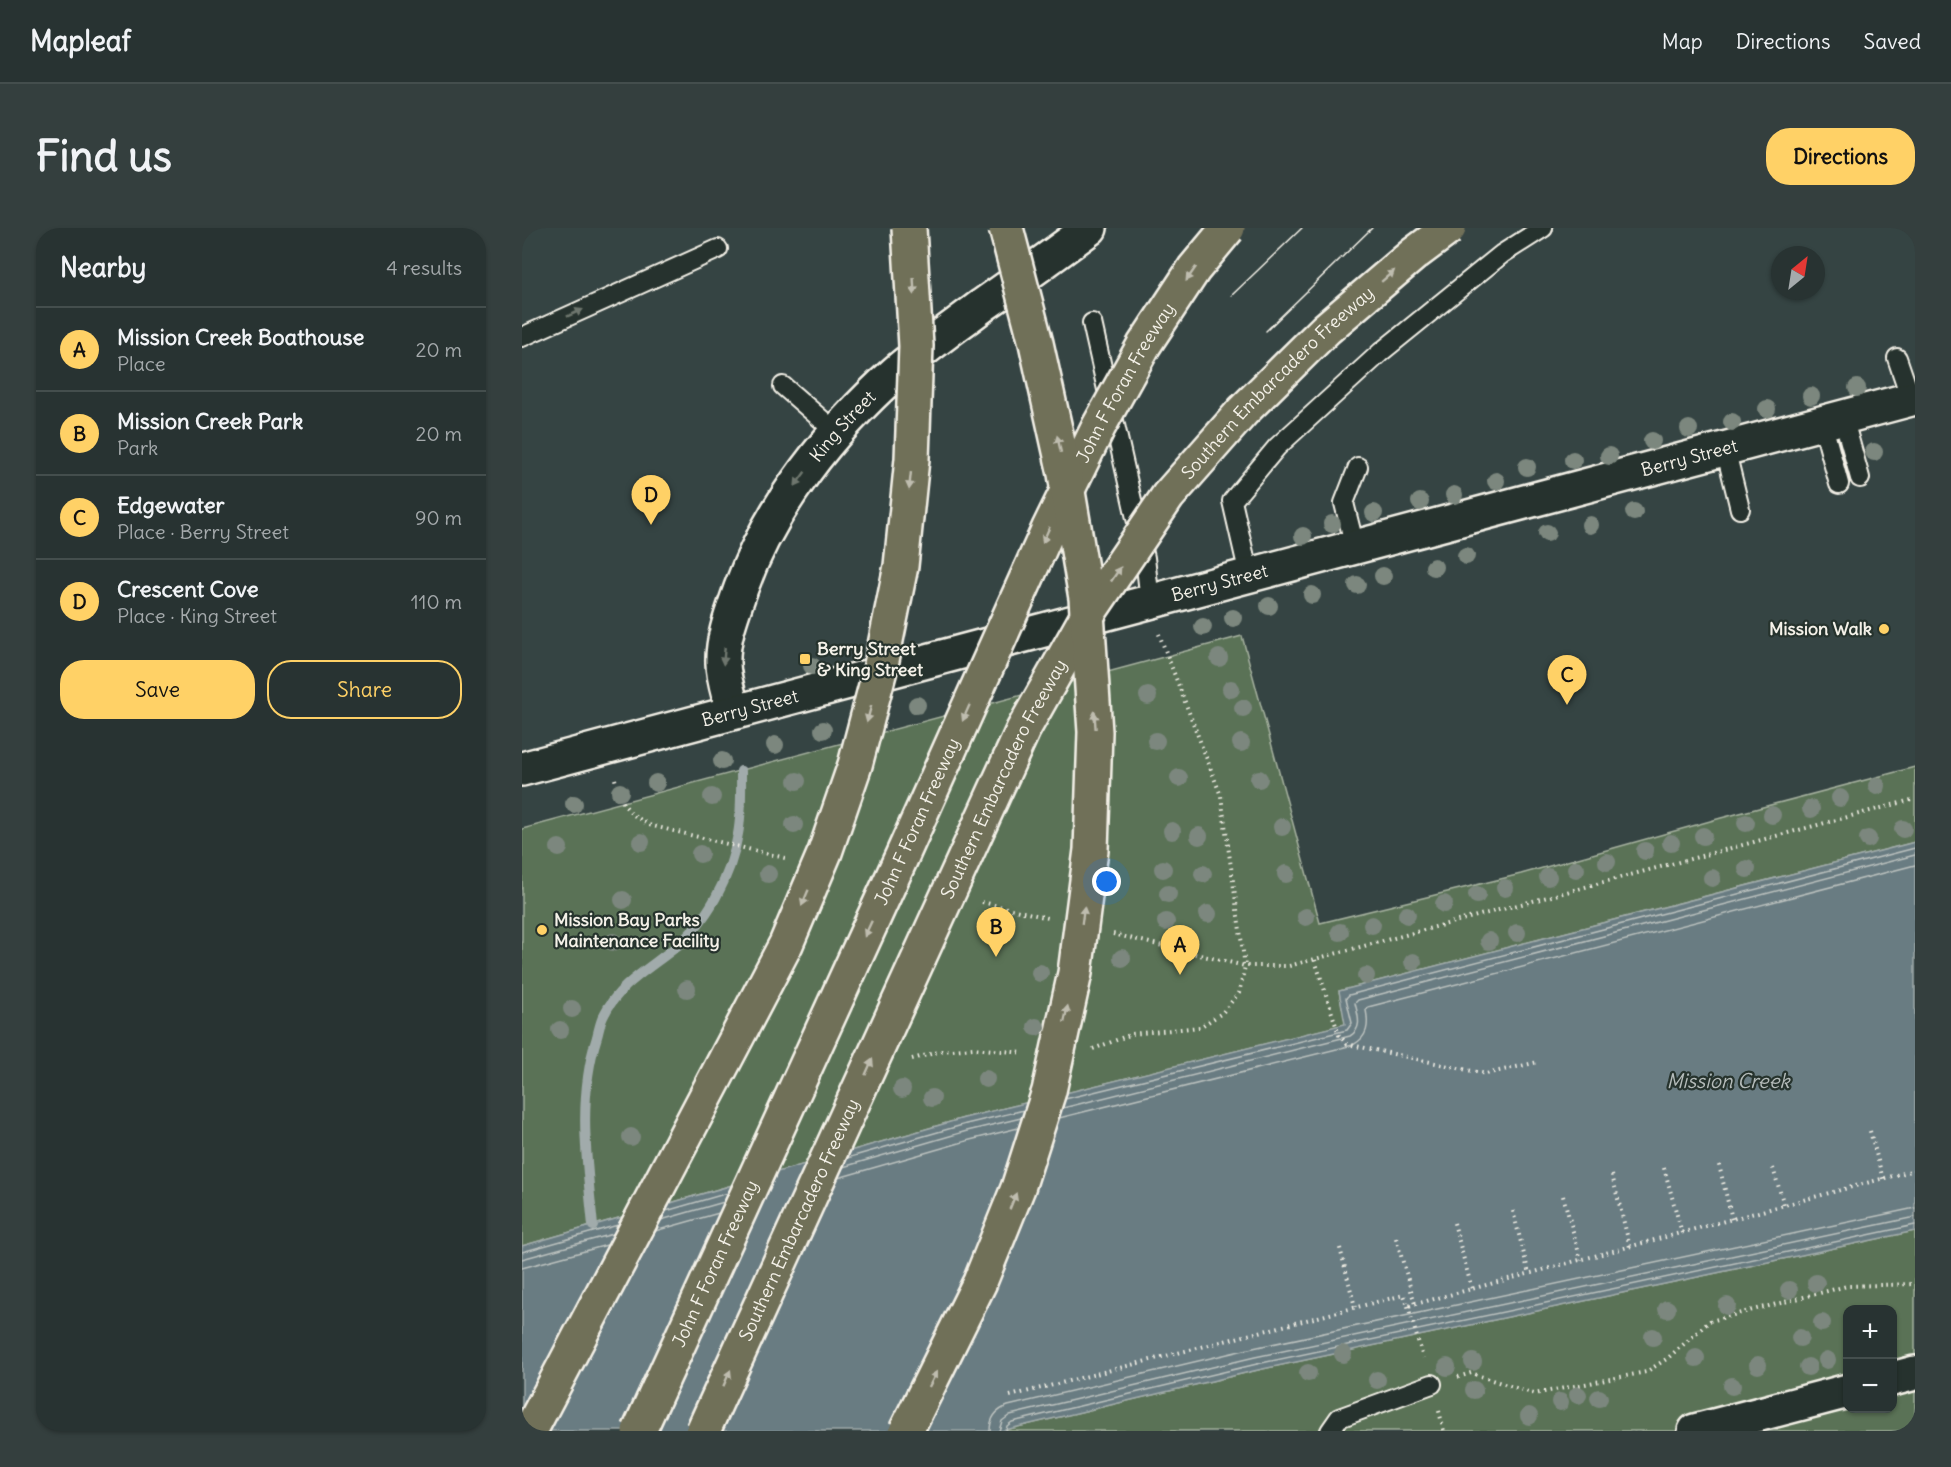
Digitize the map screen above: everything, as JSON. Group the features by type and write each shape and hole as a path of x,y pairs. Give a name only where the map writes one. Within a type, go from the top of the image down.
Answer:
{"highway":[{"path":"530,1431 786,944 825,852 855,765 880,670 901,566 912,459 916,346 909,228"},
{"path":"906,1431 980,1282 1018,1188 1049,1091 1075,973 1091,850 1095,732 1086,598 1065,474 1036,343 1006,228"},
{"name":"John F Foran Freeway","path":"639,1431 1054,517 1099,426 1144,345 1194,269 1228,228"},
{"name":"Southern Embarcadero Freeway","path":"703,1431 1023,730 1090,611 1168,496 1243,411 1326,329 1414,254 1449,228"}],"street":[{"name":"King Street","path":"733,712 724,675 723,652 743,582 761,542 786,499 836,432 870,396 923,350 1090,228"},
{"name":"Berry Street","path":"522,769 1913,398"},
{"path":"1897,1378 1915,1373"},
{"path":"1695,1431 1843,1391"}],"lane":[{"path":"1249,575 1232,501 1277,447 1381,352 1502,254 1542,228"},
{"path":"522,337 718,249"},
{"path":"1092,323 1145,558 1150,601"},
{"path":"1897,358 1913,398"},
{"path":"783,386 836,432"},
{"path":"1833,419 1860,478"},
{"path":"1833,419 1839,484"},
{"path":"1725,448 1740,509"},
{"path":"1355,547 1344,503 1358,467"},
{"path":"1330,1431 1339,1418 1432,1384"}],"path":[{"path":"1088,1051 1132,1034 1200,1027 1222,1013 1239,993 1245,966 1221,796 1163,646 1150,601"},
{"path":"606,746 622,804 634,816 649,825 789,859"},
{"path":"1107,933 1245,966 1289,966 1915,800"},
{"path":"981,902 1050,919"},
{"path":"1315,960 1339,1035 1347,1044 1486,1074 1538,1062"},
{"path":"911,1059 942,1051 973,1048 1031,1054"},
{"path":"1870,1131 1883,1179"},
{"path":"1719,1165 1732,1219"},
{"path":"1664,1168 1682,1233"},
{"path":"1773,1168 1784,1205"},
{"path":"1408,1306 1915,1170"},
{"path":"1612,1175 1630,1247"},
{"path":"1563,1196 1581,1260"},
{"path":"1513,1211 1529,1274"},
{"path":"1454,1223 1472,1289"},
{"path":"1396,1238 1415,1304"},
{"path":"1340,1248 1355,1307"},
{"path":"1432,1384 1471,1374 1534,1394 1646,1372 1668,1358 1710,1321 1847,1286 1915,1284"},
{"path":"1010,1396 1404,1295 1424,1359"}],"green space":[{"path":"1242,636 1320,923 1521,874 1915,767 1915,842 1339,991 1346,1024 964,1118 522,1246 522,829"},
{"path":"1915,1231 1915,1431 1001,1431 1258,1370"}],"water":[{"name":"Mission Creek","path":"1915,842 1915,1231 1258,1370 1001,1431 522,1431 522,1246 964,1118 1345,1024 1339,991"}],"waterway":[{"path":"593,1226 586,1155 585,1107 591,1060 601,1023 617,995 685,939 716,898 735,850 741,810 741,771"}],"tram line":[{"path":"1232,295 1302,228"},
{"path":"1266,331 1372,228"}],"place":[{"name":"Crescent Cove","path":"651,525"},
{"name":"Mission Walk","path":"1884,629"},
{"name":"Berry Street & King Street","path":"805,659"},
{"name":"Edgewater","path":"1567,705"},
{"name":"Mission Bay Parks Maintenance Facility","path":"542,930"},
{"name":"Mission Creek Park","path":"996,957"},
{"name":"Mission Creek Boathouse","path":"1180,975"}]}
